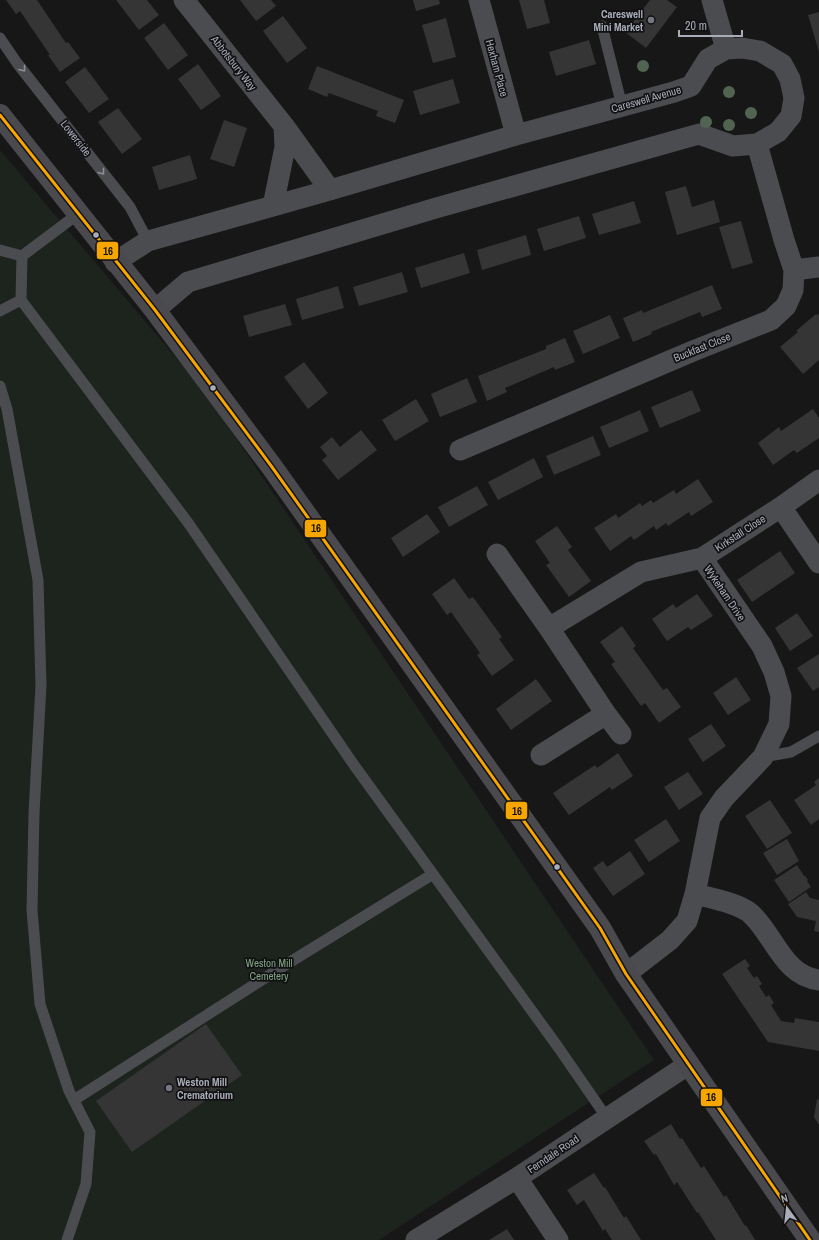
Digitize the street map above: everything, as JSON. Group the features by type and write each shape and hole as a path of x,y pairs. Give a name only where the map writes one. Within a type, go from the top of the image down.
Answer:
{"street":[{"name":"Abbotsbury Way","path":"184,0 284,126 330,190"},
{"name":"Hexham Place","path":"479,0 516,135"},
{"path":"712,0 726,49"},
{"name":"Careswell Avenue","path":"115,262 148,241 330,190 516,135 674,92 691,86 708,59 726,49 742,48 760,51 782,64 790,79 794,98 790,116 778,132 757,144 734,146 699,134 436,208 188,282 155,310"},
{"path":"0,115 115,262 155,310 272,467 421,674 600,928 626,974 810,1240"},
{"path":"273,206 285,147 284,126"},
{"name":"Buckfast Close","path":"460,450 770,320 786,306 793,290 794,270 757,144"},
{"path":"794,270 819,267"},
{"name":"Kirkstall Close","path":"549,628 641,572 702,558 781,507 819,480"},
{"path":"781,507 819,563"},
{"path":"497,554 621,734"},
{"name":"Wykeham Drive","path":"626,974 670,940 687,921 695,894 710,818 724,798 763,757 779,724 781,696 774,672 762,646 702,558"},
{"path":"541,755 606,714"},
{"path":"695,894 729,902 750,912 767,932 782,956 795,970 813,979 819,980"},
{"name":"Ferndale Road","path":"416,1240 517,1178 689,1064"},
{"path":"517,1178 558,1240"}],"lane":[{"path":"602,26 622,106"},
{"name":"Lowerside","path":"0,38 22,69 130,207 148,241"},
{"path":"22,256 78,214"},
{"path":"0,250 22,256"},
{"path":"22,256 21,300 189,524 354,765 558,1047 607,1118"},
{"path":"0,311 21,300"},
{"path":"0,386 6,408 38,580 41,685 34,813 32,910 40,1004 69,1091 90,1132 86,1184 67,1240"},
{"path":"763,757 791,752 819,736"},
{"path":"74,1100 282,967 433,874"}],"green space":[{"name":"Weston Mill Cemetery","path":"0,150 206,393 654,1060 379,1240 0,1240"}],"building":[{"path":"6,0 37,0 66,43 68,42 80,58 60,72 20,11 16,14"},
{"path":"116,0 147,0 159,15 139,30"},
{"path":"240,0 271,0 276,6 256,21"},
{"path":"413,0 439,0 440,4 416,11"},
{"path":"519,0 544,0 550,23 527,29"},
{"name":"Careswell Mini Market","path":"650,0 667,0 677,7 646,48 625,32"},
{"path":"819,12 819,52 808,15"},
{"path":"283,16 307,48 287,63 263,31"},
{"path":"446,18 456,57 433,63 422,25"},
{"path":"164,23 188,55 168,70 144,38"},
{"path":"589,40 596,64 556,76 549,52"},
{"path":"198,64 221,96 201,110 178,79"},
{"path":"317,66 404,100 395,123 376,116 378,111 329,93 327,97 308,89"},
{"path":"85,67 109,99 89,113 65,82"},
{"path":"453,79 460,103 420,115 413,91"},
{"path":"118,108 142,139 122,154 98,122"},
{"path":"224,120 247,128 234,167 210,159"},
{"path":"190,155 197,179 159,190 152,167"},
{"path":"686,186 692,207 714,200 720,222 677,235 665,192"},
{"path":"634,201 641,223 599,235 592,214"},
{"path":"579,216 586,238 544,251 537,229"},
{"path":"741,221 753,263 732,269 719,227"},
{"path":"526,235 531,255 482,270 477,250"},
{"path":"464,253 470,273 421,288 415,268"},
{"path":"402,272 408,292 359,306 353,287"},
{"path":"712,285 722,309 702,317 700,312 651,332 652,334 633,342 623,318 642,310 643,313"},
{"path":"338,286 344,308 302,320 296,299"},
{"path":"285,304 292,325 249,337 243,316"},
{"path":"816,314 819,314 819,360 803,374 780,347"},
{"path":"610,315 620,338 583,354 573,331"},
{"path":"565,338 575,362 555,370 554,367 505,388 507,392 487,401 478,376 546,349 546,346"},
{"path":"304,362 328,393 308,409 284,377"},
{"path":"467,378 477,402 440,417 431,394"},
{"path":"692,390 701,411 660,428 651,407"},
{"path":"416,399 429,421 395,441 382,420"},
{"path":"813,409 819,418 819,438 797,453 794,450 773,465 758,443 779,427 781,431"},
{"path":"640,410 649,431 609,448 600,427"},
{"path":"361,430 377,450 338,480 322,460 327,456 320,447 332,437 340,447"},
{"path":"593,436 601,455 554,475 546,456"},
{"path":"534,458 543,477 498,500 488,482"},
{"path":"698,479 713,502 691,516 689,512 668,526 666,523 656,530 654,526 634,540 631,536 610,551 594,528 616,514 618,518 640,503 642,506 651,500 653,503 674,490 676,494"},
{"path":"477,486 488,505 449,527 438,507"},
{"path":"427,514 440,532 403,557 391,538"},
{"path":"557,526 572,547 568,550 591,581 569,597 546,565 550,563 535,541"},
{"path":"780,551 795,573 752,602 737,580"},
{"path":"454,578 469,599 473,597 502,637 499,639 514,660 492,676 477,655 480,653 451,612 447,615 432,594"},
{"path":"697,594 713,616 691,630 688,627 667,641 652,619 673,604 676,608"},
{"path":"797,613 813,636 790,651 775,628"},
{"path":"622,626 636,646 633,648 663,690 667,688 681,707 659,723 645,703 641,706 611,664 615,662 600,642"},
{"path":"819,654 819,687 813,691 797,668"},
{"path":"736,677 751,700 728,715 713,693"},
{"path":"536,679 552,701 511,730 496,709"},
{"path":"711,724 726,746 703,762 688,739"},
{"path":"618,753 633,776 612,790 610,787 569,815 553,793 595,765 597,768"},
{"path":"688,772 703,794 679,810 664,787"},
{"path":"819,778 819,819 811,825 794,800 816,785 814,782"},
{"path":"770,800 792,833 767,849 745,816"},
{"path":"666,819 680,841 649,862 634,840"},
{"path":"787,839 799,861 777,875 763,853"},
{"path":"630,851 645,874 613,896 593,868 603,861 607,867"},
{"path":"797,865 808,880 807,881 811,887 789,902 774,880"},
{"path":"806,892 810,898 819,900 819,932 814,931 816,921 797,917 788,904"},
{"path":"745,959 750,966 747,968 754,978 757,976 762,984 759,986 766,997 769,995 774,1003 771,1005 781,1021 794,1023 795,1018 819,1022 819,1051 768,1042 722,974"},
{"name":"Weston Mill Crematorium","path":"206,1024 242,1075 132,1152 96,1101"},
{"path":"817,1099 819,1100 819,1125 814,1117"},
{"path":"671,1124 680,1139 682,1138 701,1168 704,1166 724,1197 726,1195 755,1240 716,1240 677,1182 674,1185 656,1154 654,1155 644,1141"},
{"path":"594,1173 604,1188 605,1187 624,1218 626,1216 641,1240 612,1240 605,1229 603,1231 584,1200 577,1205 567,1190"},
{"path":"507,1229 514,1240 489,1240"}],"transit line":[{"name":"16","path":"0,115 155,310 272,467 600,928 626,974 810,1240"}],"place":[{"name":"Careswell Mini Market","path":"651,20"},
{"name":"Weston Mill Crematorium","path":"169,1088"}]}
